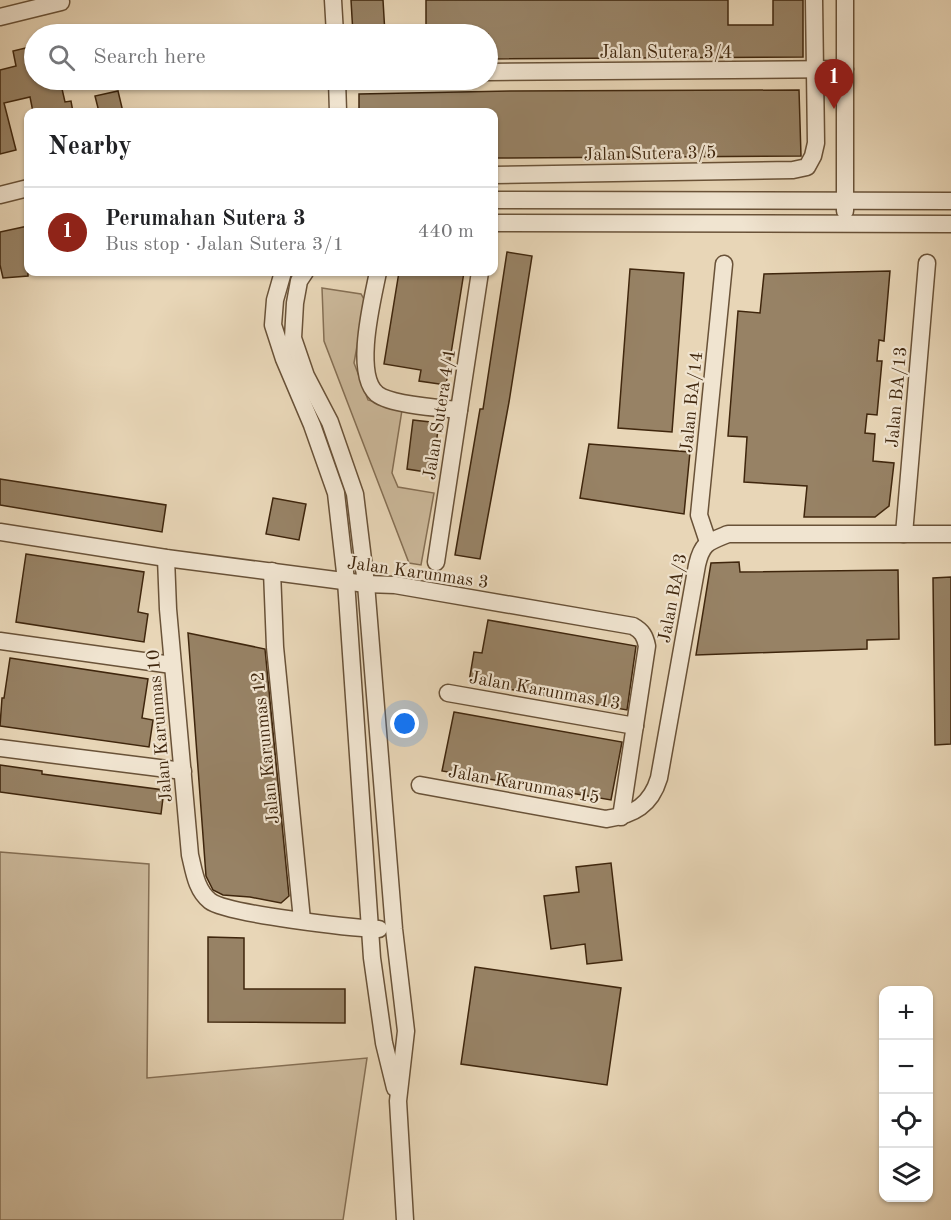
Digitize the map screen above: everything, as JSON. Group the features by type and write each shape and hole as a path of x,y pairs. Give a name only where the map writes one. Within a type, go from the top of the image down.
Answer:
{"street":[{"path":"333,0 334,24"},
{"path":"814,0 815,70"},
{"path":"846,0 846,224"},
{"path":"0,17 61,2"},
{"name":"Jalan Sutera 3/4","path":"498,72 845,69"},
{"name":"Jalan Sutera 3/5","path":"498,175 793,170 807,167 816,143 815,70"},
{"path":"337,90 338,108"},
{"path":"0,195 24,189"},
{"path":"498,200 951,201"},
{"path":"498,223 951,224"},
{"name":"Jalan BA/13","path":"904,534 927,262"},
{"name":"Jalan BA/14","path":"708,542 699,515 724,264"},
{"path":"282,276 275,300 273,325 336,493 346,581 370,929 378,1008 398,1101 405,1220"},
{"path":"302,276 299,281 295,303 293,338 306,376 330,422 355,494 366,584 394,929 406,1031 398,1101"},
{"path":"377,276 365,356 370,385 376,393 384,397 408,403 459,410"},
{"name":"Jalan Sutera 4/1","path":"436,562 479,276"},
{"path":"273,325 295,303"},
{"name":"Jalan Karunmas 3","path":"0,532 166,558 366,584 395,585 633,626 640,630 647,646 621,817"},
{"name":"Jalan BA/3","path":"621,817 648,801 657,784 700,550 708,542 728,534 951,534"},
{"name":"Jalan Karunmas 10","path":"166,558 172,665 190,855 200,890 210,901 223,907 302,920"},
{"name":"Jalan Karunmas 12","path":"272,571 274,647 302,920"},
{"path":"0,641 172,665"},
{"name":"Jalan Karunmas 13","path":"448,693 635,726"},
{"path":"0,748 183,771"},
{"name":"Jalan Karunmas 15","path":"420,785 606,819 621,817"},
{"path":"302,920 370,929 394,929"}],"shaded area":[{"path":"322,288 361,294 365,301 354,363 368,400 402,410 392,473 398,487 434,493 421,565 409,563 324,341"},
{"path":"0,852 149,864 147,1078 367,1058 343,1220 0,1220"}],"building":[{"path":"351,0 383,0 384,24 352,24"},
{"path":"426,0 728,0 728,25 773,25 773,0 803,0 803,57 498,59 498,24 426,24"},
{"path":"24,48 24,90 62,90 65,102 71,101 72,108 32,108 30,97 4,103 16,150 0,154 0,70 16,66 13,51"},
{"path":"799,90 801,156 498,158 498,108 359,108 359,94"},
{"path":"118,91 122,108 98,108 95,96"},
{"path":"24,227 24,276 28,276 3,278 0,265 0,232"},
{"path":"507,252 532,256 509,402 480,559 455,555 480,409 483,409"},
{"path":"630,269 684,273 672,432 618,428"},
{"path":"890,271 884,341 879,340 877,361 882,361 877,415 867,414 865,433 875,434 873,461 894,463 889,506 875,517 804,517 807,486 744,482 747,437 728,436 738,311 760,313 764,274"},
{"path":"398,276 463,276 446,385 419,381 421,370 384,364"},
{"path":"413,420 439,423 432,473 407,469"},
{"path":"589,444 690,452 684,514 580,498"},
{"path":"0,479 166,505 162,532 0,505"},
{"path":"273,498 306,504 299,540 266,534"},
{"path":"26,554 144,572 138,612 148,614 144,642 16,622"},
{"path":"739,562 740,572 898,570 899,639 867,640 867,649 696,655 711,563"},
{"path":"951,577 951,744 935,745 933,578"},
{"path":"488,620 636,646 627,710 469,682 474,652 482,653"},
{"path":"188,633 265,649 289,896 281,903 223,895 213,890 206,876"},
{"path":"10,658 148,679 142,718 153,720 149,747 0,726 2,698 4,698"},
{"path":"454,712 622,742 611,800 442,771"},
{"path":"0,765 42,771 42,774 164,790 161,814 0,792"},
{"path":"611,863 622,960 587,964 585,944 551,949 544,896 579,892 576,867"},
{"path":"208,937 244,938 244,989 345,989 345,1023 208,1022"},
{"path":"475,967 621,988 607,1085 461,1064"}],"place":[{"name":"Perumahan Sutera 3","path":"834,109"}]}
